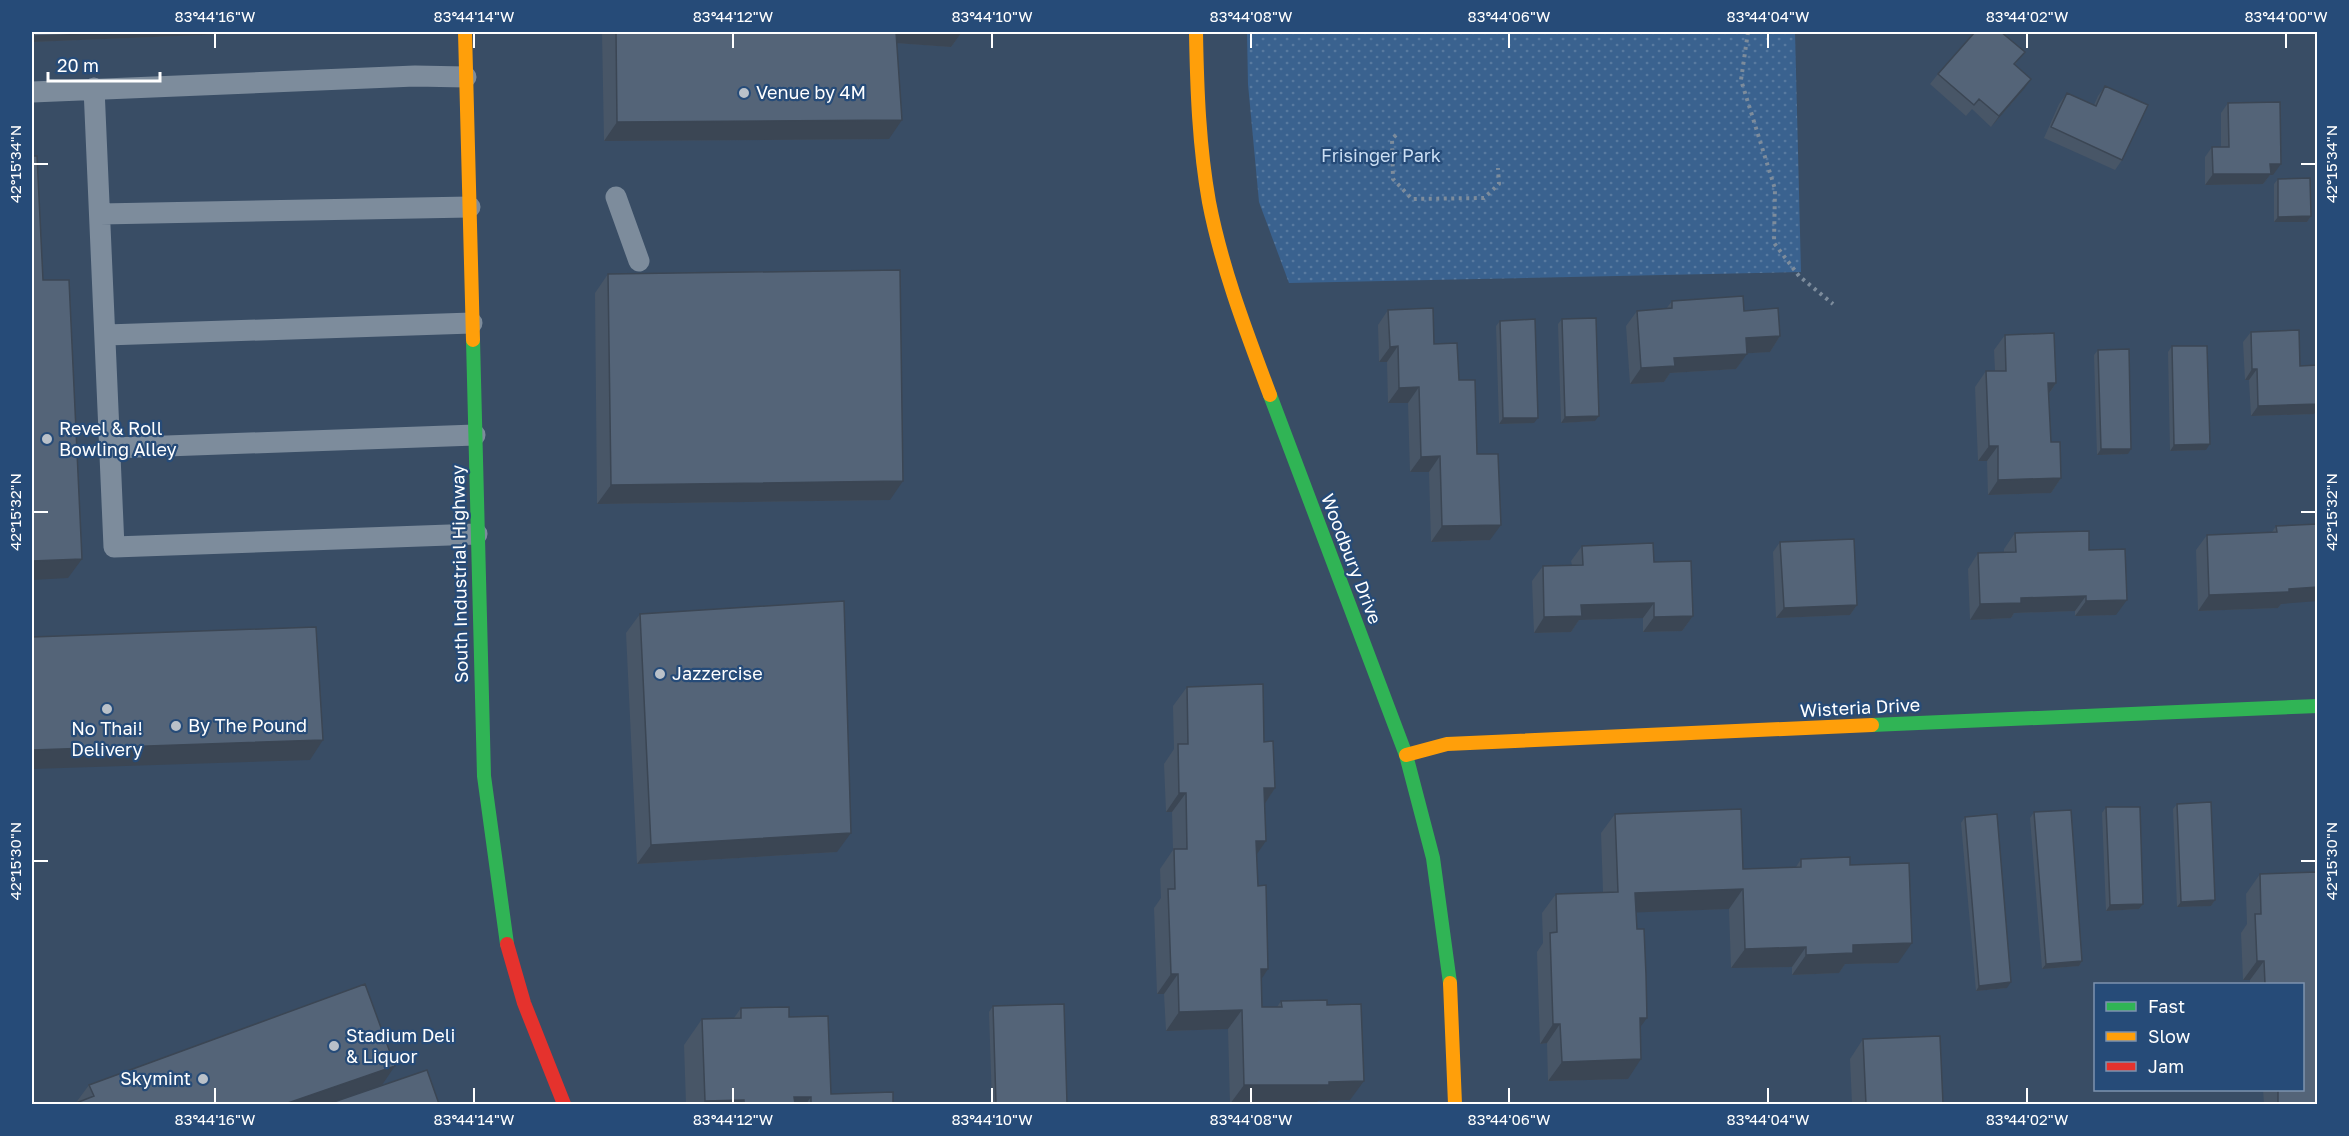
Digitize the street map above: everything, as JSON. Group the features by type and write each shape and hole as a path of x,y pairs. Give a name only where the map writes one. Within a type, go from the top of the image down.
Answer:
{"street":[{"name":"South Industrial Highway","path":"465,32 484,776 497,892 506,941 524,1003 564,1104"},
{"name":"Woodbury Drive","path":"1196,32 1198,103 1206,188 1235,301 1406,754 1433,858 1450,977 1455,1104"},
{"name":"Wisteria Drive","path":"1406,754 1447,744 2318,706"}],"lane":[{"path":"32,92 94,88 466,77"},
{"path":"94,88 114,548 477,534"},
{"path":"616,197 639,261"},
{"path":"100,214 470,207"},
{"path":"106,335 472,323"},
{"path":"111,448 475,435"}],"path":[{"path":"1748,32 1741,80 1775,189 1774,243 1799,276 1833,304"},
{"path":"1396,135 1392,139 1393,178 1412,199 1484,198 1499,184 1498,168"}],"green space":[{"name":"Frisinger Park","path":"1247,32 1795,32 1801,272 1289,283 1259,202 1248,84"}],"building":[{"path":"34,32 148,32 34,36"},
{"name":"Venue by 4M","path":"616,32 896,32 902,120 617,122"},
{"path":"1975,32 2001,32 2025,52 2014,64 2031,79 1999,116 1979,99 1974,105 1938,74"},
{"path":"2105,86 2148,105 2122,160 2051,127 2067,93 2096,106"},
{"path":"2280,102 2281,164 2270,164 2271,174 2213,174 2212,147 2229,147 2228,103"},
{"path":"32,156 37,156 43,280 69,280 82,559 32,561"},
{"path":"2310,178 2311,216 2278,217 2278,179"},
{"path":"900,270 903,481 611,485 608,274"},
{"path":"1743,296 1744,311 1778,308 1780,336 1746,338 1747,354 1674,358 1675,366 1641,368 1637,311 1672,308 1672,301"},
{"path":"1433,308 1434,344 1457,343 1459,380 1475,380 1477,454 1498,454 1501,525 1442,526 1440,456 1421,457 1419,387 1399,388 1398,346 1390,347 1388,310"},
{"path":"1596,318 1599,416 1565,417 1562,319"},
{"path":"1535,319 1538,418 1503,418 1500,321"},
{"path":"2299,330 2300,366 2318,365 2318,404 2258,406 2257,369 2252,369 2251,332"},
{"path":"2054,333 2056,383 2048,383 2051,442 2060,442 2061,478 1998,480 1998,446 1989,446 1986,371 2006,371 2005,335"},
{"path":"2172,346 2207,346 2210,444 2174,445"},
{"path":"2129,349 2131,449 2101,449 2098,350"},
{"path":"2318,524 2318,587 2289,589 2289,592 2209,595 2207,535 2277,532 2276,526"},
{"path":"2089,531 2089,550 2125,549 2127,600 2086,601 2086,596 2021,598 2021,603 1980,604 1978,553 2016,552 2015,533"},
{"path":"1854,539 1857,605 1784,608 1780,542"},
{"path":"1653,543 1654,562 1691,561 1693,616 1654,617 1654,603 1581,605 1582,616 1544,617 1543,566 1583,565 1582,546"},
{"path":"844,601 851,833 651,845 640,614"},
{"path":"316,627 323,740 32,750 32,637"},
{"path":"1263,684 1264,742 1273,741 1275,788 1264,788 1266,841 1256,841 1258,886 1266,885 1268,969 1261,969 1262,1007 1282,1007 1281,1001 1327,1000 1327,1005 1361,1004 1364,1081 1329,1082 1329,1085 1244,1085 1242,1010 1179,1012 1178,974 1171,974 1168,889 1175,889 1174,849 1187,849 1186,793 1179,793 1178,744 1188,744 1187,687"},
{"path":"2211,802 2215,900 2181,902 2177,804"},
{"path":"2106,807 2140,807 2143,904 2110,905"},
{"path":"1741,809 1743,869 1801,867 1801,859 1850,857 1850,865 1909,863 1912,943 1853,945 1853,953 1806,955 1806,947 1745,949 1743,889 1635,893 1637,929 1644,929 1646,975 1647,1018 1640,1018 1641,1059 1562,1062 1560,1024 1553,1024 1550,933 1557,932 1556,894 1618,892 1615,814"},
{"path":"2071,810 2082,961 2046,964 2034,812"},
{"path":"1997,814 2011,982 1979,986 1965,817"},
{"path":"2318,872 2318,1104 2278,1104 2278,1091 2304,1091 2304,983 2265,983 2264,961 2257,961 2255,914 2261,914 2260,874"},
{"path":"365,984 395,1066 285,1104 76,1103 94,1096 89,1085"},
{"path":"1064,1004 1067,1104 996,1104 993,1006"},
{"path":"789,1007 789,1017 828,1016 831,1094 893,1092 893,1104 811,1104 811,1097 794,1097 795,1104 744,1104 744,1100 705,1101 702,1019 741,1018 741,1008"},
{"path":"1940,1036 1943,1104 1866,1104 1863,1039"},
{"path":"427,1070 439,1104 328,1104"}],"traffic: fast":[{"path":"473,340 484,776 507,944"},
{"path":"1270,395 1406,755 1433,858 1450,983"},
{"path":"1872,725 2318,706"}],"traffic: slow":[{"path":"465,32 473,340"},
{"path":"1196,32 1199,117 1203,160 1214,227 1228,276 1270,395"},
{"path":"1406,755 1447,744 1872,725"},
{"path":"1450,983 1455,1104"}],"traffic: jam":[{"path":"507,944 524,1003 564,1104"}],"place":[{"name":"Venue by 4M","path":"744,93"},
{"name":"Revel & Roll Bowling Alley","path":"47,439"},
{"name":"Jazzercise","path":"660,674"},
{"name":"No Thai! Delivery","path":"107,709"},
{"name":"By The Pound","path":"176,726"},
{"name":"Stadium Deli & Liquor","path":"334,1046"},
{"name":"Skymint","path":"203,1079"}]}
